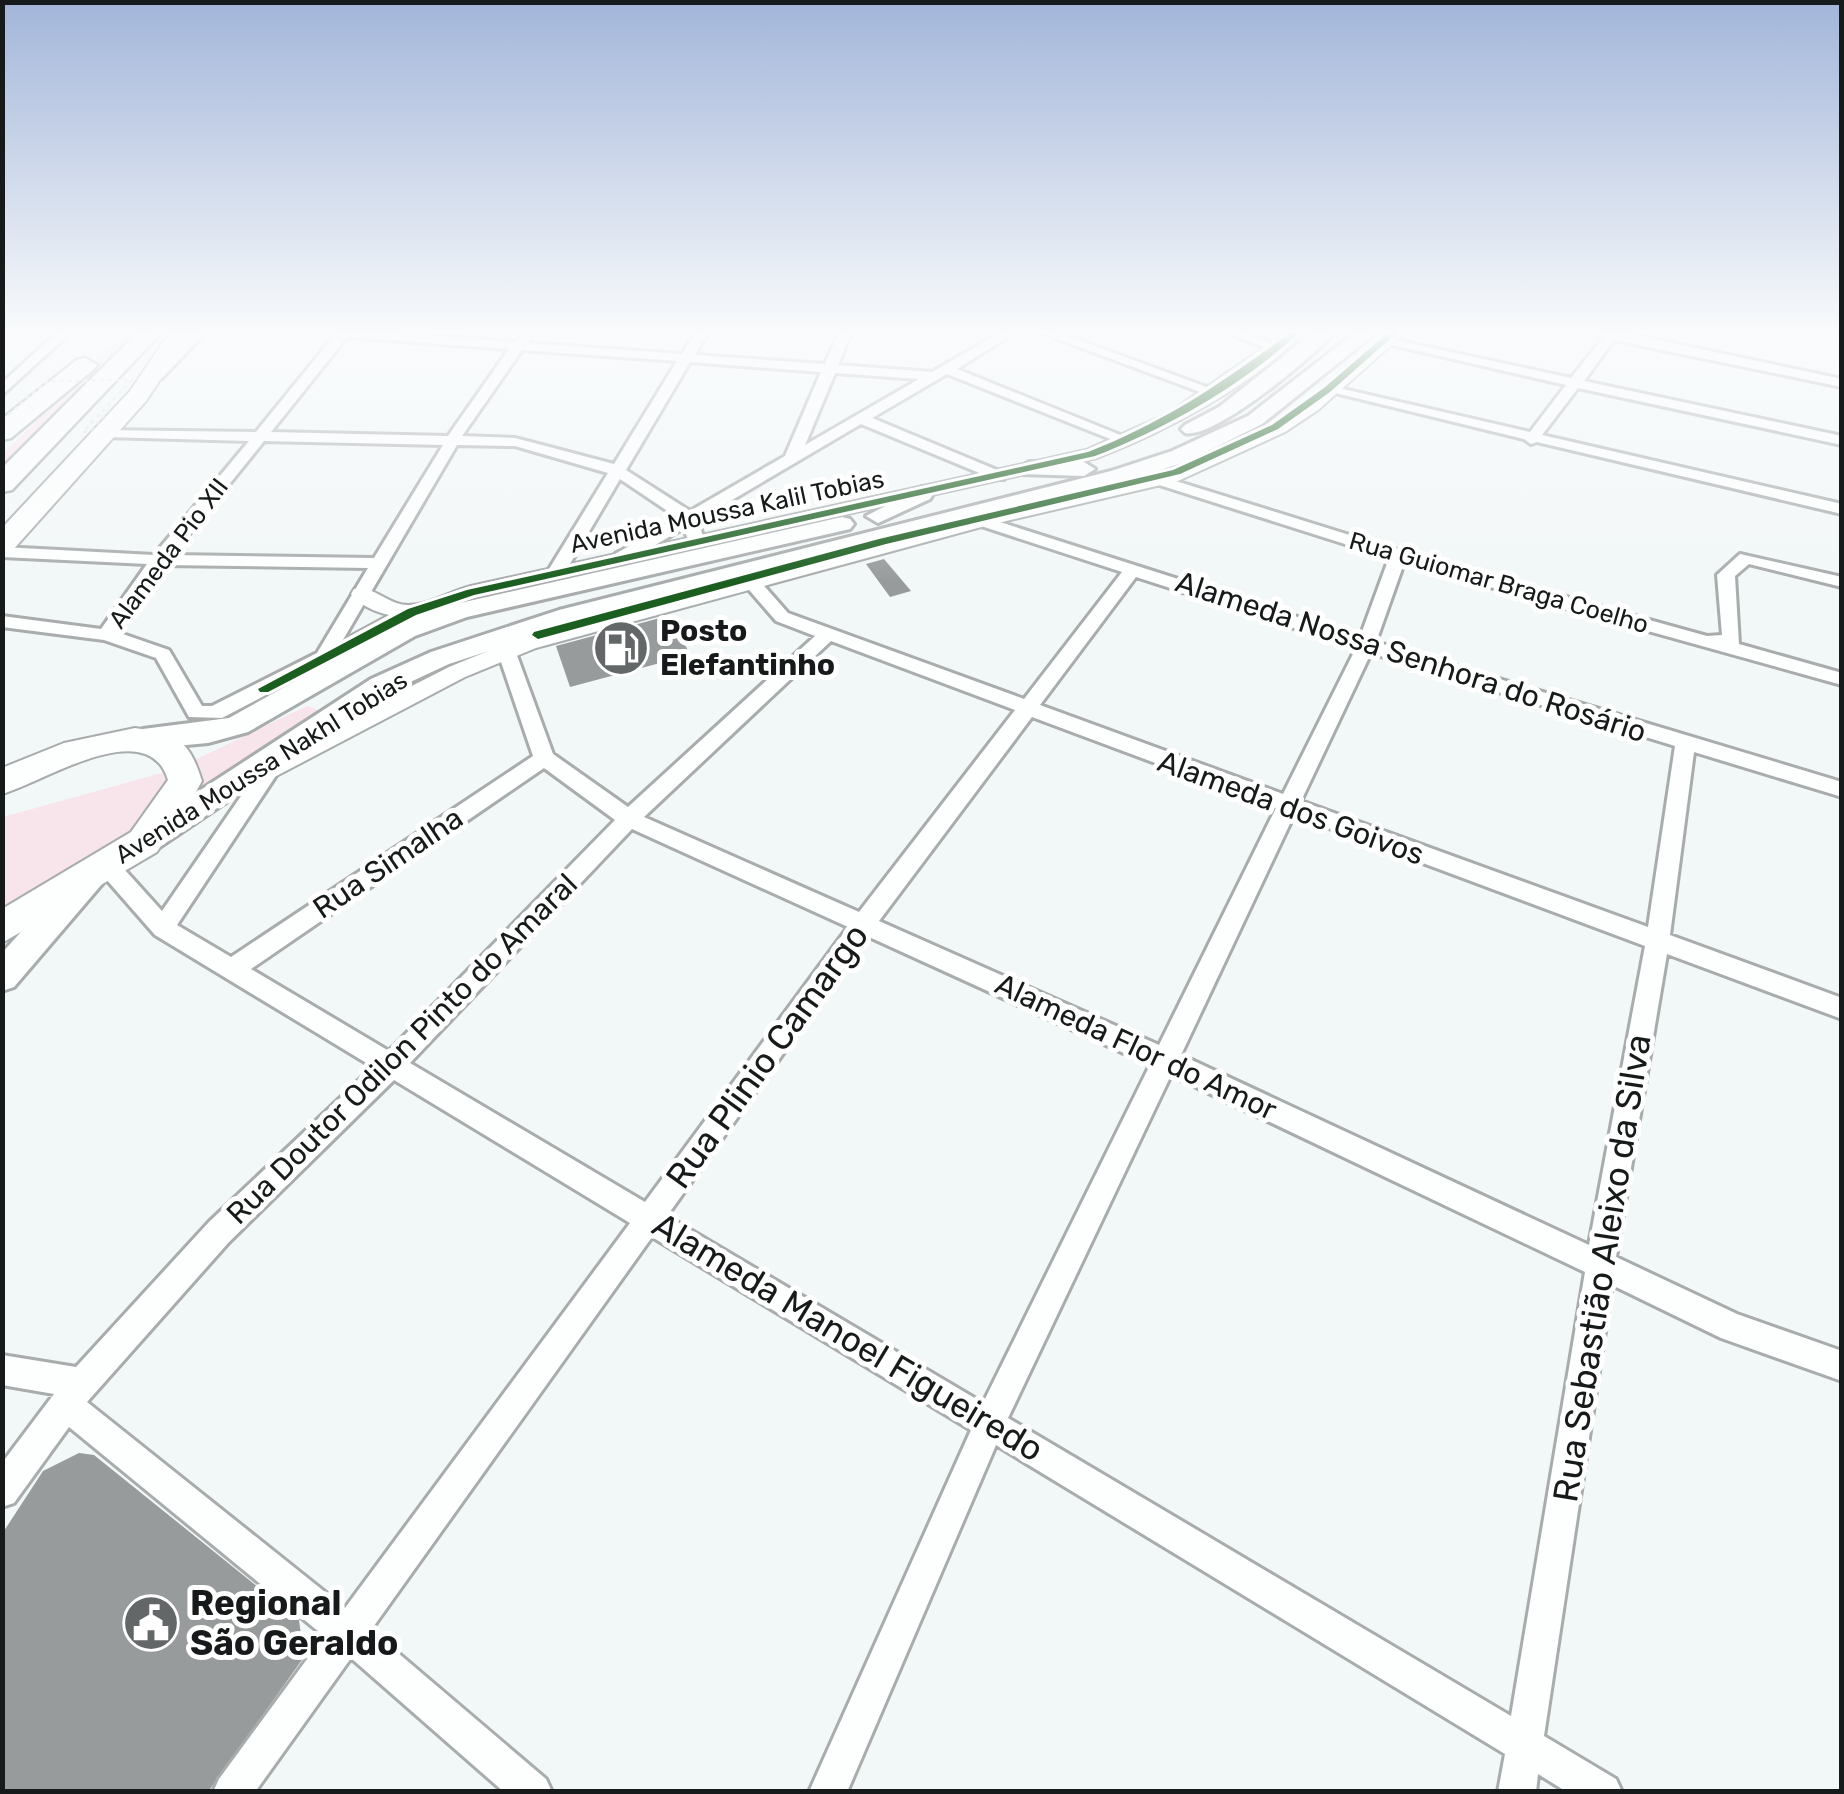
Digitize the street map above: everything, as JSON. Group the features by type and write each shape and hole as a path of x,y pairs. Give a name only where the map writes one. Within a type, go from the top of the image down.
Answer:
{"highway":[{"path":"2,432 22,416"},
{"path":"2,446 33,416"},
{"path":"2,484 69,416"},
{"path":"2,548 114,416"},
{"path":"143,739 172,750 180,758 185,780 144,842"},
{"name":"Avenida Moussa Nakhl Tobias","path":"2,782 72,752 143,739"},
{"name":"Avenida Moussa Nakhl Tobias","path":"2,928 144,842"}],"main road":[{"name":"Avenida Moussa Nakhl Tobias","path":"143,739 208,734 238,725 456,605 613,566 696,539 764,542 1084,469 1145,450 1216,416"},
{"name":"Avenida Moussa Nakhl Tobias","path":"144,842 381,685 511,643 568,616 750,578 820,552 1118,476 1180,456 1263,416"},
{"path":"1029,469 1084,469"},
{"path":"1077,500 1118,476"},
{"path":"878,516 922,494"},
{"path":"670,592 698,579 704,568 696,539"},
{"path":"750,578 744,560 764,542"},
{"path":"820,552 856,553"},
{"path":"511,643 501,615 550,583"},
{"path":"2,977 99,870"}],"street":[{"name":"Alameda Pio XII","path":"106,635 158,560 274,416"},
{"path":"306,687 467,416"},
{"path":"550,583 652,416"},
{"path":"791,460 809,416"},
{"path":"613,566 696,539 791,460 867,416"},
{"path":"1059,416 1128,441"},
{"name":"Avenida Moussa Kalil Tobias","path":"696,539 1029,469 1128,441 1180,416"},
{"path":"230,787 268,772 511,643 750,578 1158,480 1234,451 1278,428 1290,416"},
{"path":"1448,416 1531,440 1842,509"},
{"path":"1531,440 1548,416"},
{"path":"1729,416 1842,440"},
{"path":"861,419 999,476"},
{"path":"108,421 260,434 454,438 514,442 556,450 639,482 696,539"},
{"name":"Rua Guiomar Braga Coelho","path":"1158,480 1398,556 1842,679"},
{"name":"Alameda Nossa Senhora do Rosário","path":"982,520 1366,645 1842,790"},
{"path":"2,548 158,560 380,563"},
{"path":"828,1792 990,1422 1366,645 1398,556"},
{"path":"1700,640 1732,641 1726,575 1746,558 1842,582"},
{"name":"Rua Plinio Camargo","path":"232,1792 864,923 1134,568"},
{"name":"Alameda dos Goivos","path":"750,578 782,617 1842,1010"},
{"path":"362,594 384,607 412,612"},
{"path":"2,621 106,635 163,654 196,712 215,713 412,612 456,605"},
{"name":"Rua Doutor Odilon Pinto do Amaral","path":"2,1490 73,1393 219,1232 393,1064 629,820 829,633"},
{"path":"511,643 544,758"},
{"name":"Rua Sebastião Aleixo da Silva","path":"1516,1792 1657,943 1685,743"},
{"name":"Alameda Flor do Amor","path":"544,758 629,820 1164,1059 1732,1327 1842,1366"},
{"name":"Rua Simalha","path":"232,969 544,758"},
{"path":"163,928 268,772"},
{"name":"Alameda Manoel Figueiredo","path":"99,870 163,928 1603,1792"},
{"path":"2,1370 73,1393 533,1792"}],"path":[{"path":"98,416 83,432 108,421"}],"shaded area":[{"path":"42,416 60,416 3,474 2,455"},
{"path":"307,706 323,712 243,771 3,914 3,817 176,769"}],"building":[{"path":"884,559 911,591 890,597 866,564"},
{"name":"Posto Elefantinho","path":"671,615 690,655 570,687 556,646"},
{"name":"Regional São Geraldo","path":"79,1453 94,1455 299,1620 304,1657 208,1792 2,1792 2,1534 43,1471"}],"cycle path":[{"path":"264,689 412,612 471,592 1091,454 1175,416"},
{"path":"538,635 883,541 1176,472 1275,427 1291,416"}],"place":[{"name":"Posto Elefantinho","path":"621,648"},
{"name":"Regional São Geraldo","path":"151,1623"}]}
